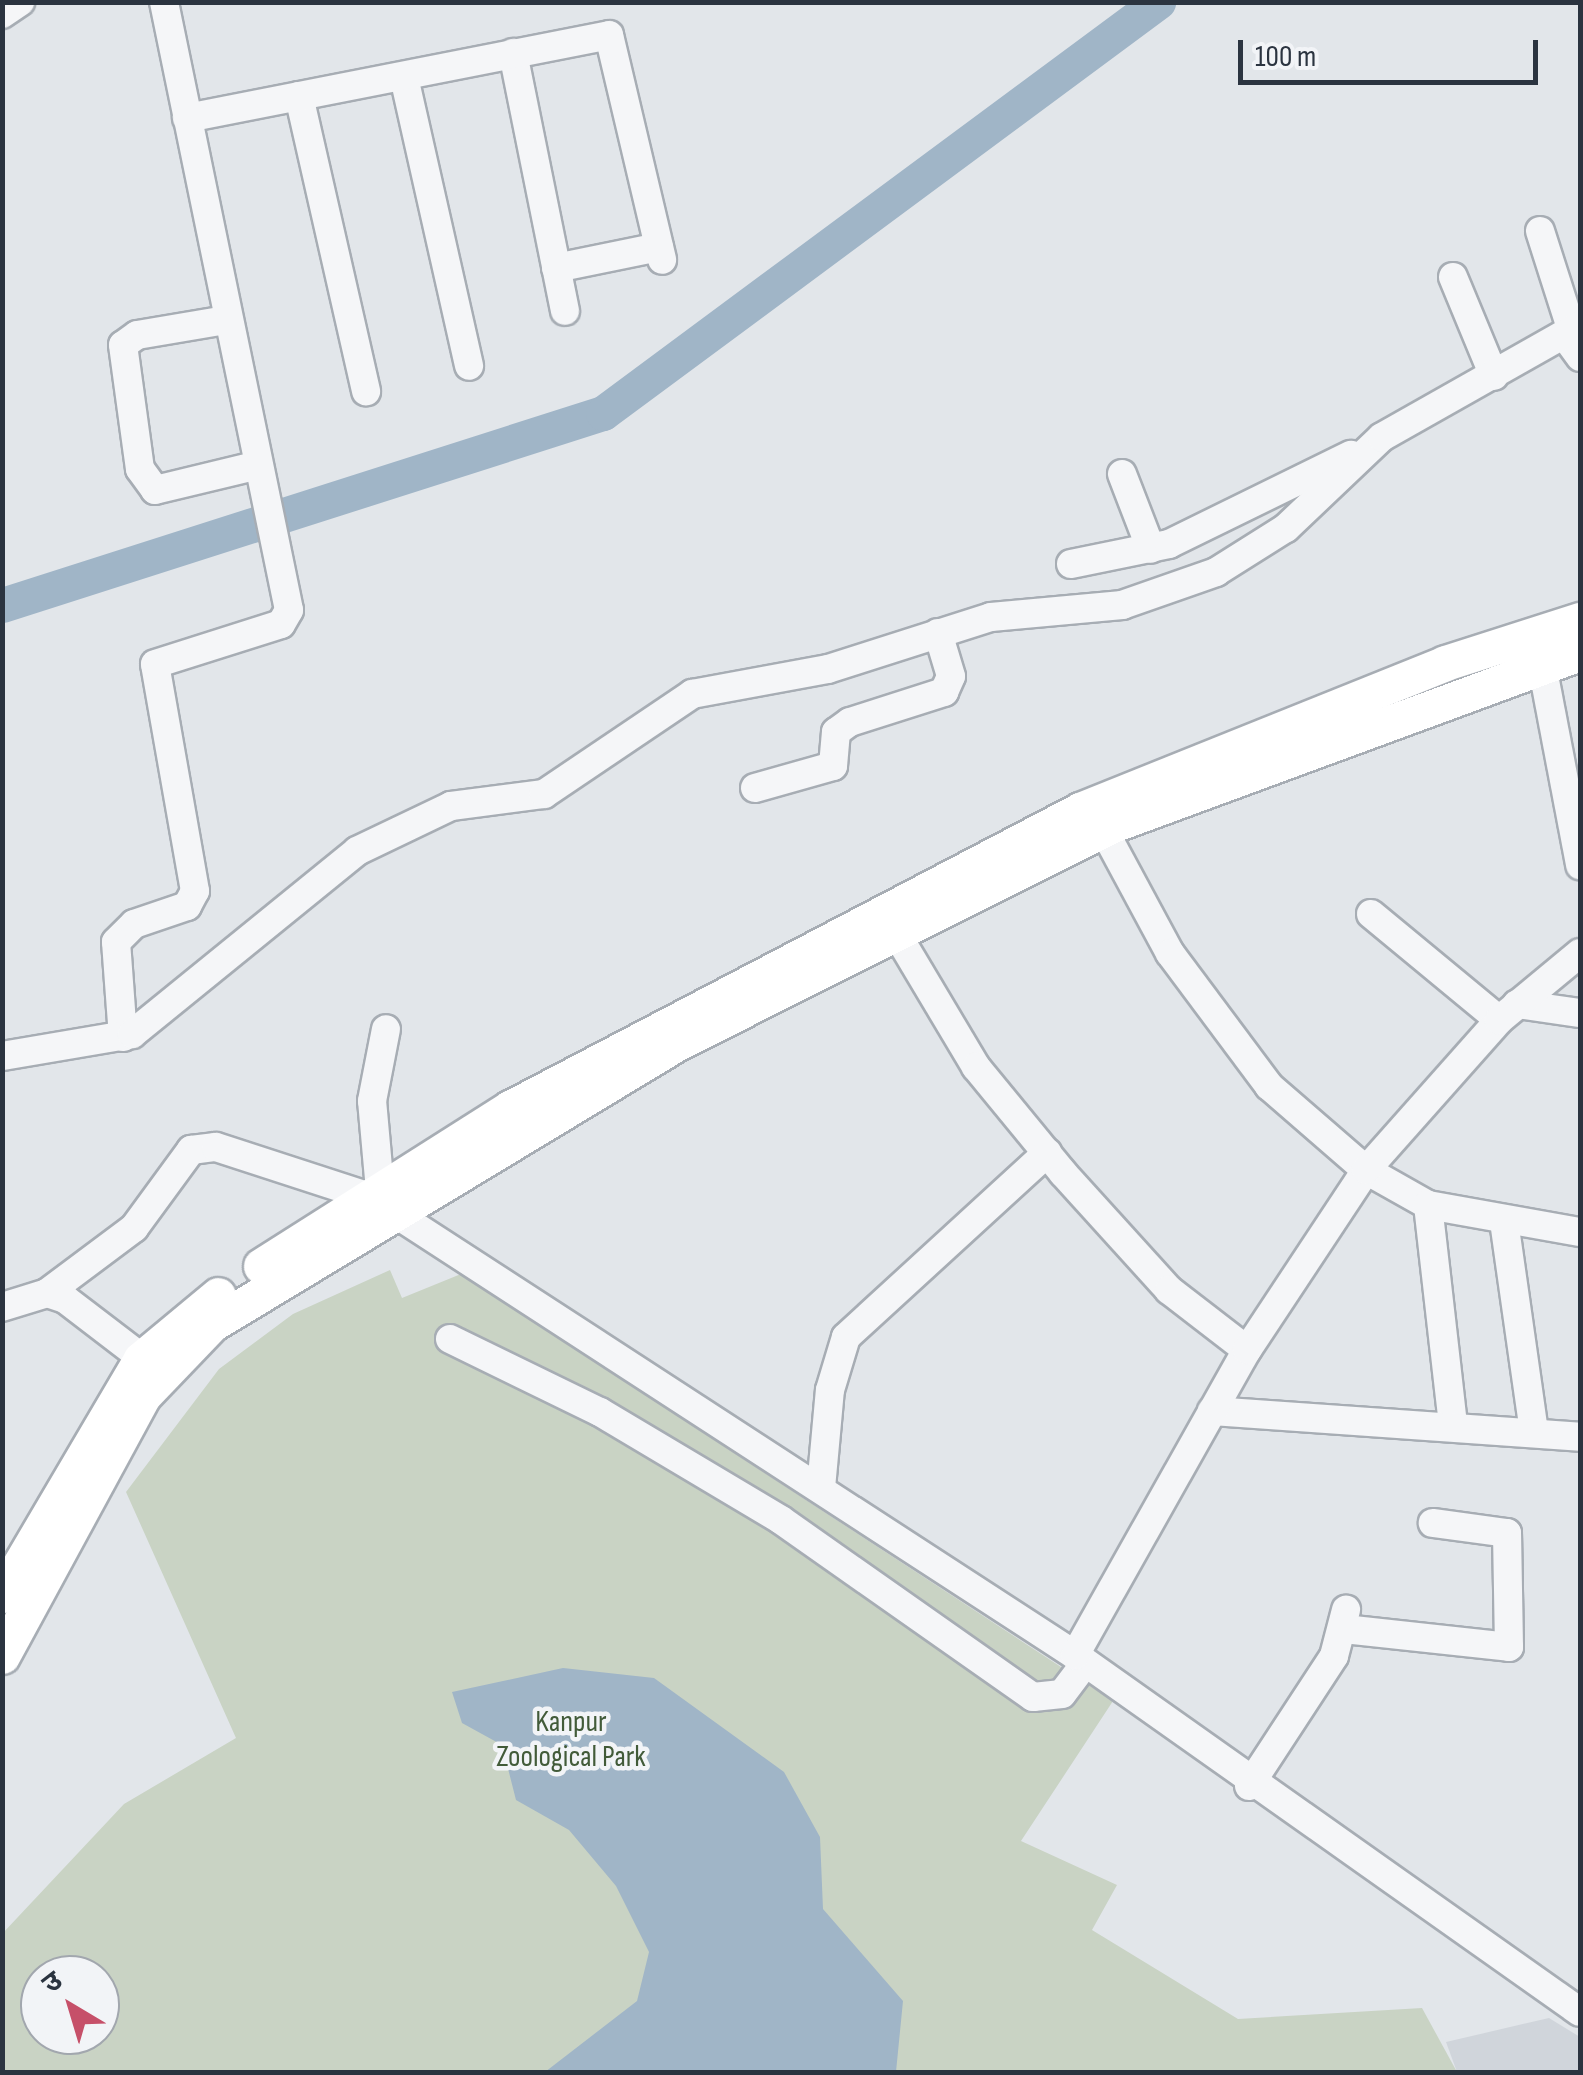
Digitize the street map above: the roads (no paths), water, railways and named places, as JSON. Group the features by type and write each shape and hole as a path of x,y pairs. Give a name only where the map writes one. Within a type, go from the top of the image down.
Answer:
{"main road":[{"path":"2,1596 152,1366 381,1200 679,1042 889,922 1097,818 1444,663 1580,620"},
{"path":"1097,818 1580,653"},
{"path":"2,1656 152,1366"}],"street":[{"path":"2,14 20,2"},
{"path":"124,1037 116,942 134,924 187,906 195,891 154,671 160,659 288,618 164,2"},
{"path":"187,118 404,77 597,32 618,42 660,254 556,268"},
{"path":"512,53 564,310"},
{"path":"404,77 469,366"},
{"path":"300,96 366,391"},
{"path":"1071,564 1100,551 1150,549 1367,448 1494,376 1575,337 1540,232"},
{"path":"1453,277 1494,376"},
{"path":"226,320 137,334 123,345 140,468 155,490 255,466"},
{"path":"2,1056 124,1037 336,863 401,826 451,806 544,794 692,694 828,668 1009,614 1095,612 1216,572 1286,528 1367,448"},
{"path":"1122,474 1150,549"},
{"path":"756,788 832,766 842,726 944,692 951,676 938,633"},
{"path":"1542,665 1580,865"},
{"path":"1097,818 1170,953 1270,1086 1366,1170 1428,1205 1580,1232"},
{"path":"1371,914 1508,1012 1580,1013"},
{"path":"889,922 976,1067 1047,1154 1169,1290 1246,1350"},
{"path":"450,1339 600,1412 781,1520 1033,1698 1062,1694 1246,1350 1366,1170 1508,1012 1580,953"},
{"path":"381,1200 372,1101 386,1030"},
{"path":"2,1307 47,1293 134,1228 190,1150 216,1147 381,1200 1080,1659 1249,1786 1580,2012"},
{"path":"820,1488 830,1390 846,1337 1047,1154"},
{"path":"1428,1205 1453,1422"},
{"path":"1504,1221 1534,1432"},
{"path":"47,1293 152,1366"},
{"path":"1212,1411 1453,1422 1580,1437"},
{"path":"1249,1786 1345,1620 1509,1647 1507,1533 1433,1523"}],"water":[{"path":"563,1668 654,1678 784,1772 820,1837 823,1909 903,2001 896,2072 545,2072 637,2001 649,1952 616,1886 569,1830 516,1800 502,1745 462,1723 452,1692"}],"waterway":[{"path":"2,605 603,413 1158,2"}],"park label":[{"name":"Kanpur Zoological Park","path":"571,1739"}]}
